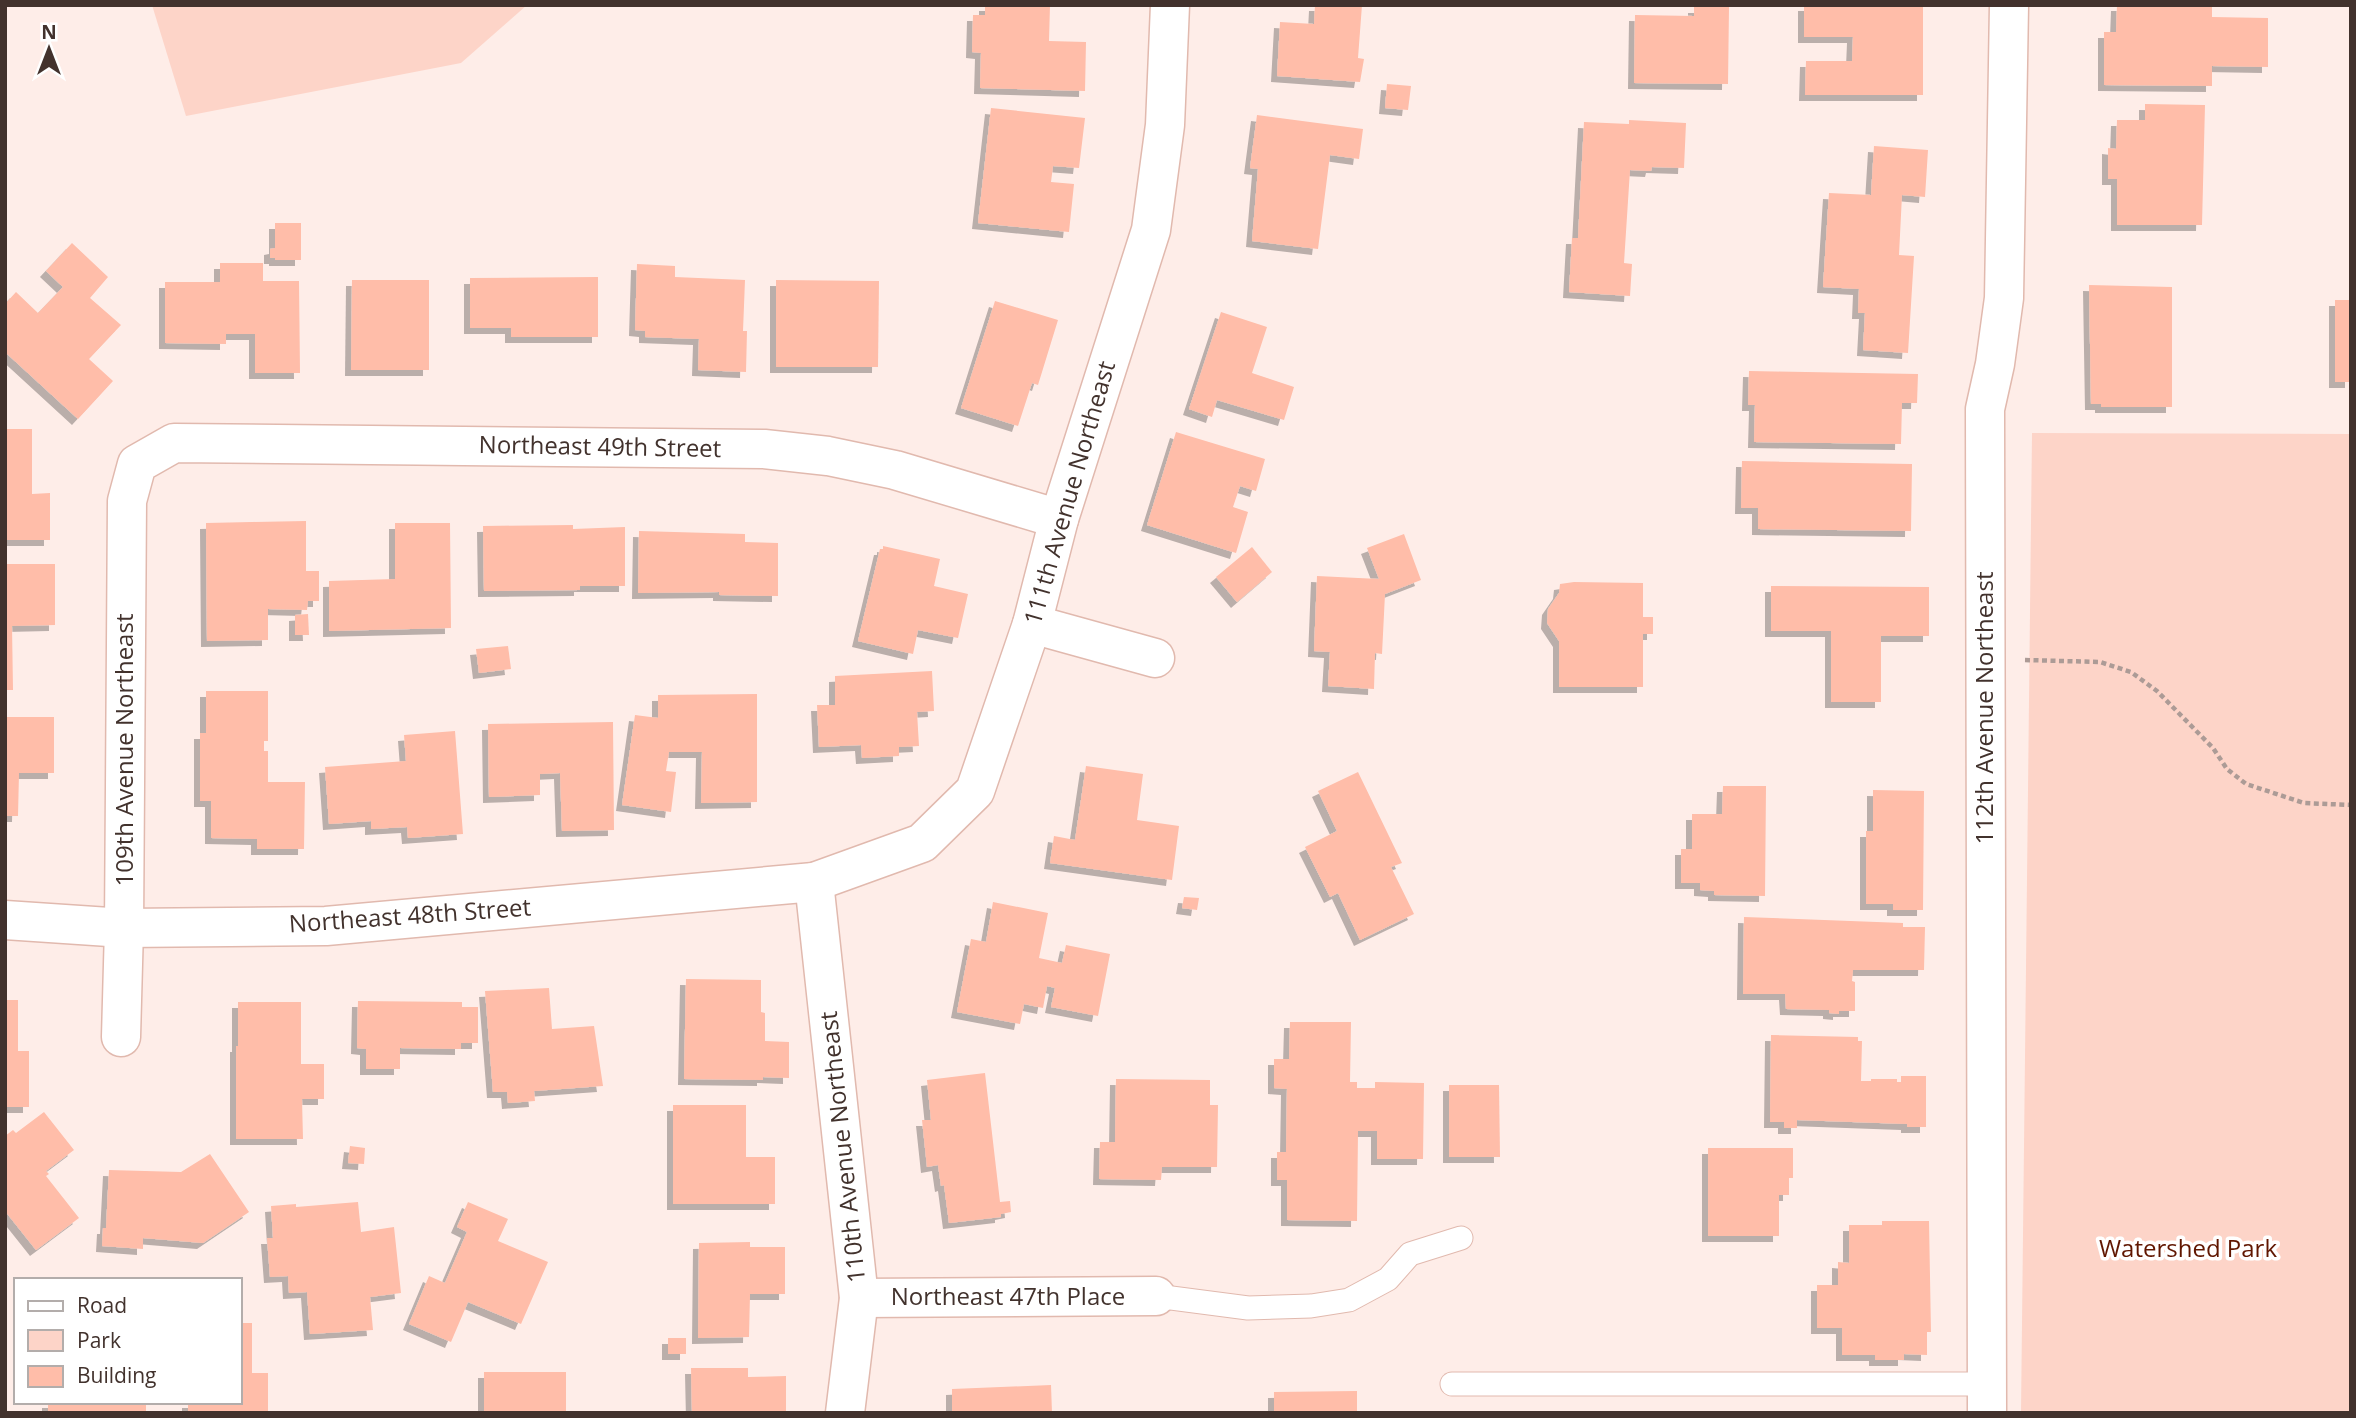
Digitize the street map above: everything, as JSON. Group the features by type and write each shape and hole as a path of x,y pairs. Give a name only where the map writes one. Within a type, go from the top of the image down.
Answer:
{"street":[{"name":"111th Avenue Northeast","path":"814,881 922,843 975,791 1032,624 1059,519 1151,230 1165,125 1170,5"},
{"name":"112th Avenue Northeast","path":"1987,1398 1986,409 2004,298 2008,5"},
{"name":"Northeast 49th Street","path":"137,464 174,443 765,449 828,456 895,470 1059,519"},
{"name":"109th Avenue Northeast","path":"121,1037 127,500 137,464"},
{"path":"1032,624 1155,658"},
{"name":"Northeast 48th Street","path":"5,920 124,929 326,926 814,881"},
{"name":"110th Avenue Northeast","path":"814,881 859,1298 845,1413"},
{"name":"Northeast 47th Place","path":"859,1298 1156,1296"}],"lane":[{"path":"1156,1296 1248,1308 1311,1306 1349,1300 1388,1279 1410,1254 1461,1238"},
{"path":"1452,1384 1987,1398"}],"path":[{"path":"2026,660 2100,662 2131,672 2157,691 2213,748 2227,769 2246,784 2304,803 2351,805"}],"green space":[{"path":"152,5 527,5 461,63 186,116"},
{"name":"Watershed Park","path":"2032,433 2351,434 2351,1413 2021,1413"}],"building":[{"path":"985,5 1050,5 1049,41 1086,42 1085,91 980,88 981,53 972,52 973,15 985,15"},
{"path":"1315,5 1362,5 1358,58 1364,59 1360,82 1277,76 1280,22 1314,24"},
{"path":"1804,5 1923,5 1923,95 1805,95 1806,61 1852,61 1853,37 1804,37"},
{"path":"2117,5 2212,5 2212,17 2268,18 2268,67 2212,66 2212,86 2104,85 2104,32 2116,32"},
{"path":"1694,7 1729,7 1728,84 1634,83 1635,15 1694,16"},
{"path":"1387,84 1411,86 1408,110 1385,108"},
{"path":"2145,104 2205,105 2202,225 2117,225 2117,179 2108,179 2108,148 2116,149 2117,120 2145,120"},
{"path":"991,108 1085,118 1079,168 1053,166 1051,182 1074,184 1069,232 978,223"},
{"path":"1257,115 1363,129 1359,159 1330,155 1318,249 1252,241 1258,169 1250,168"},
{"path":"1629,120 1686,123 1684,168 1652,167 1651,171 1630,170 1624,263 1632,264 1630,296 1569,292 1572,238 1578,238 1584,122 1629,124"},
{"path":"1874,146 1928,150 1925,197 1902,195 1899,255 1914,256 1908,353 1863,350 1865,313 1858,313 1859,289 1823,287 1829,193 1871,195"},
{"path":"275,223 301,223 301,260 270,258 270,249 275,248"},
{"path":"72,243 108,277 90,298 121,325 89,359 113,381 78,419 5,352 5,304 16,292 38,313 63,287 46,271"},
{"path":"220,263 263,263 263,281 299,281 300,373 255,373 255,334 226,334 226,344 165,343 165,282 220,282"},
{"path":"637,264 675,266 675,277 745,280 743,331 747,331 746,372 698,370 699,339 645,337 645,331 635,330"},
{"path":"598,277 598,337 511,337 511,328 470,328 470,278"},
{"path":"352,280 429,280 429,370 351,370"},
{"path":"776,280 879,281 878,367 776,367"},
{"path":"2089,285 2172,287 2172,407 2101,407 2101,404 2091,404"},
{"path":"2335,300 2351,300 2351,382 2335,382"},
{"path":"995,301 1058,320 1038,385 1032,383 1018,426 961,408"},
{"path":"1221,312 1267,327 1252,373 1294,387 1284,420 1217,400 1212,417 1189,409"},
{"path":"1749,371 1918,374 1917,403 1902,403 1901,444 1754,442 1755,405 1748,405"},
{"path":"5,429 32,429 32,494 50,493 50,540 5,540"},
{"path":"1176,432 1265,459 1256,491 1240,486 1233,507 1248,512 1236,553 1147,525"},
{"path":"1742,461 1912,464 1911,531 1758,529 1758,508 1741,508"},
{"path":"306,521 306,571 319,571 319,601 308,601 307,610 268,609 268,640 207,641 206,523"},
{"path":"395,523 450,523 451,628 329,631 329,581 395,579"},
{"path":"573,525 573,529 625,527 625,586 580,586 580,590 484,591 483,526"},
{"path":"639,531 745,534 745,542 778,543 778,596 719,595 719,592 638,593"},
{"path":"1404,534 1421,580 1385,594 1382,654 1375,653 1374,689 1328,686 1330,652 1314,651 1317,576 1379,579 1367,548"},
{"path":"883,546 940,559 934,586 968,594 958,638 918,630 913,654 858,641 880,549 883,549"},
{"path":"1252,547 1272,572 1237,602 1216,577"},
{"path":"5,564 55,564 55,625 12,626 13,690 5,690"},
{"path":"1643,583 1643,617 1653,617 1653,634 1643,634 1643,687 1559,687 1559,641 1547,623 1548,609 1559,593 1560,584"},
{"path":"1771,586 1929,587 1929,636 1881,636 1881,702 1831,702 1831,631 1771,631"},
{"path":"308,614 309,635 295,635 295,615"},
{"path":"508,646 511,669 479,673 476,649"},
{"path":"932,671 934,711 917,712 919,746 899,747 899,756 862,758 861,745 819,747 817,705 835,705 835,676"},
{"path":"206,691 268,691 268,741 264,741 264,751 268,751 268,782 305,782 304,849 257,849 257,839 211,838 211,801 200,801 200,733 206,733"},
{"path":"757,694 757,802 701,803 702,752 669,752 666,771 676,772 671,812 622,805 635,715 658,718 658,695"},
{"path":"5,717 54,717 54,773 19,773 18,816 5,816"},
{"path":"613,722 614,830 562,831 560,773 540,774 540,795 489,797 488,724"},
{"path":"455,731 463,834 408,838 407,827 371,829 371,821 329,824 325,767 406,761 404,735"},
{"path":"1086,766 1143,774 1137,820 1179,826 1172,880 1050,863 1054,836 1075,840"},
{"path":"1358,772 1402,863 1391,867 1414,914 1360,940 1338,893 1330,897 1305,847 1337,831 1318,791"},
{"path":"1723,786 1766,786 1765,896 1714,895 1714,891 1700,890 1700,883 1681,883 1681,849 1692,849 1692,814 1722,814"},
{"path":"1873,790 1924,791 1923,910 1893,910 1893,904 1866,904 1866,831 1873,831"},
{"path":"1184,897 1199,898 1197,910 1182,908"},
{"path":"993,902 1048,913 1039,958 1062,963 1066,945 1110,954 1098,1016 1051,1007 1055,988 1047,986 1043,1008 1024,1004 1020,1024 957,1012 971,939 986,942"},
{"path":"1744,917 1903,923 1903,927 1925,927 1924,970 1853,970 1855,1011 1839,1011 1839,1014 1829,1013 1829,1010 1786,1009 1785,994 1743,994"},
{"path":"686,979 761,980 765,1041 789,1042 789,1078 684,1079"},
{"path":"549,988 552,1029 594,1026 603,1086 534,1091 535,1101 508,1103 507,1092 493,1092 485,991"},
{"path":"5,1000 18,1000 18,1051 29,1051 29,1107 5,1107"},
{"path":"358,1001 462,1002 462,1007 478,1007 478,1043 461,1043 461,1049 400,1048 400,1069 366,1069 366,1049 357,1048"},
{"path":"238,1002 301,1002 301,1064 324,1064 324,1099 302,1099 303,1139 236,1139"},
{"path":"1290,1022 1351,1022 1350,1082 1357,1082 1357,1088 1375,1088 1375,1082 1424,1083 1423,1159 1377,1159 1377,1131 1358,1131 1357,1221 1287,1220 1287,1180 1277,1180 1277,1152 1286,1152 1287,1089 1274,1088 1274,1059 1289,1059"},
{"path":"1771,1035 1858,1037 1858,1041 1862,1041 1861,1081 1897,1079 1897,1082 1901,1082 1901,1076 1926,1076 1926,1127 1797,1120 1797,1128 1784,1128 1784,1122 1770,1122"},
{"path":"985,1073 1000,1202 1010,1201 1011,1212 1001,1214 1001,1217 949,1223 944,1185 941,1186 938,1165 927,1167 922,1120 931,1120 927,1080"},
{"path":"1116,1079 1210,1080 1210,1105 1218,1105 1217,1167 1162,1167 1161,1180 1099,1179 1100,1142 1115,1142"},
{"path":"1449,1085 1499,1085 1500,1157 1449,1157"},
{"path":"673,1105 746,1105 746,1157 775,1157 775,1204 673,1204"},
{"path":"44,1112 74,1150 46,1171 49,1174 46,1176 79,1218 36,1250 5,1211 5,1136 13,1130 16,1133"},
{"path":"350,1146 365,1148 364,1164 348,1163"},
{"path":"1708,1148 1793,1148 1793,1178 1789,1178 1789,1195 1779,1195 1779,1236 1708,1236"},
{"path":"210,1154 249,1212 203,1243 143,1238 143,1249 102,1246 103,1228 106,1228 109,1170 181,1172"},
{"path":"358,1202 361,1232 394,1227 401,1293 370,1297 373,1330 310,1334 307,1292 289,1293 288,1276 270,1277 267,1238 273,1238 271,1206 296,1204 296,1207"},
{"path":"468,1202 508,1219 498,1241 548,1262 521,1324 468,1302 451,1342 409,1324 429,1276 445,1283 467,1232 457,1227"},
{"path":"1882,1221 1929,1221 1931,1332 1927,1332 1927,1355 1904,1354 1904,1360 1875,1360 1875,1355 1842,1355 1842,1328 1817,1328 1817,1285 1838,1285 1838,1262 1849,1263 1849,1225 1882,1225"},
{"path":"750,1242 750,1247 785,1247 785,1294 750,1294 749,1337 698,1338 699,1243"},
{"path":"242,1323 252,1323 252,1373 268,1373 268,1413 188,1413 188,1404 242,1404"},
{"path":"668,1338 686,1338 686,1354 668,1354"},
{"path":"691,1368 748,1368 748,1377 786,1376 786,1413 692,1413"},
{"path":"484,1372 566,1372 566,1413 484,1413"},
{"path":"1051,1385 1052,1413 952,1413 952,1389"},
{"path":"1357,1391 1357,1413 1274,1413 1274,1392"},
{"path":"48,1404 146,1404 146,1413 48,1413"}]}
